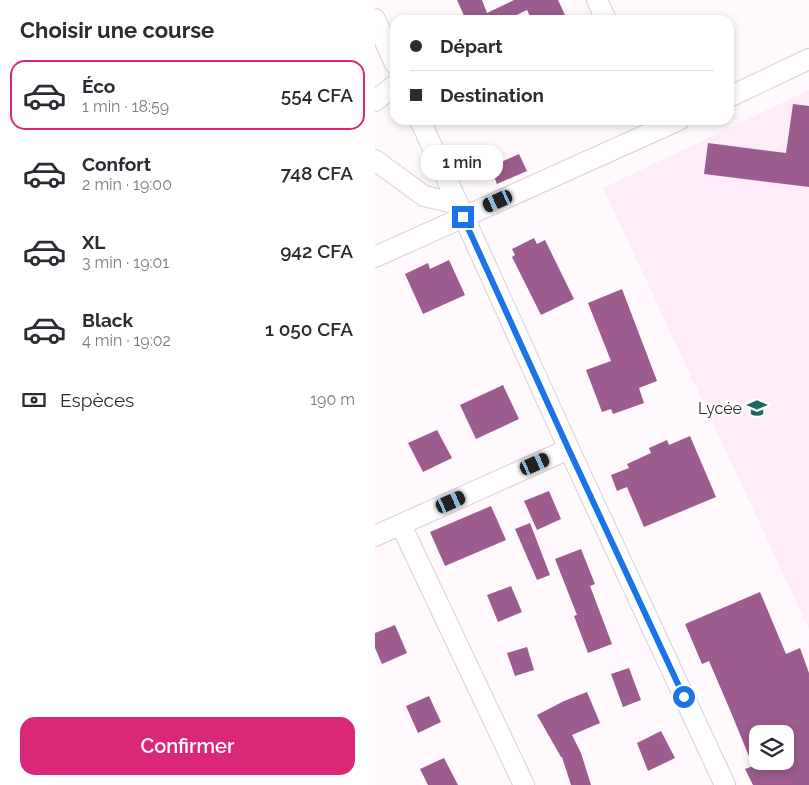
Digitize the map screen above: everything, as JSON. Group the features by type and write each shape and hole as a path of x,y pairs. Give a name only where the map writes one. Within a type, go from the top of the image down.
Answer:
{"street":[{"path":"597,0 604,15"},
{"path":"375,19 390,53"},
{"path":"734,95 809,60"},
{"path":"375,101 390,90"},
{"path":"422,125 569,450 725,785"},
{"path":"375,257 461,210 653,126"},
{"path":"375,160 425,196 461,210"},
{"path":"375,536 569,450"},
{"path":"401,525 524,785"}],"shaded area":[{"name":"Lycée","path":"809,90 809,629 603,188"}],"building":[{"path":"457,0 482,0 487,13 514,0 558,0 565,15 530,15 527,10 516,15 464,15"},
{"path":"793,104 809,106 809,187 704,174 708,143 786,153"},
{"path":"519,154 527,171 497,184 490,167"},
{"path":"534,238 537,244 545,240 574,299 541,315 512,257 515,255 512,249"},
{"path":"449,260 465,295 423,314 405,274 428,263 430,269"},
{"path":"622,289 657,381 639,388 644,403 613,414 611,409 602,412 586,370 611,361 588,303"},
{"path":"503,385 519,419 476,439 460,405"},
{"path":"437,430 452,458 423,472 408,443"},
{"path":"690,436 716,497 644,527 627,487 617,491 611,475 629,468 627,464 651,453 649,448 667,440 669,445"},
{"path":"549,491 561,519 537,530 524,501"},
{"path":"491,506 506,540 445,566 430,532"},
{"path":"530,523 550,575 537,580 515,529"},
{"path":"581,549 595,584 590,586 612,644 588,653 574,616 577,615 555,559"},
{"path":"511,586 522,612 498,622 487,595"},
{"path":"760,592 786,654 800,648 809,673 809,785 753,785 745,769 749,768 749,770 794,770 794,725 749,725 749,756 709,661 702,664 685,624"},
{"path":"395,625 407,653 382,664 375,648 375,633"},
{"path":"527,647 534,670 515,676 507,653"},
{"path":"629,668 641,700 623,707 611,674"},
{"path":"587,692 600,723 572,735 581,753 591,785 571,785 562,757 537,715"},
{"path":"429,696 441,722 418,733 406,706"},
{"path":"661,731 675,758 648,771 637,743"},
{"path":"444,758 458,785 428,785 420,769"}],"place":[{"name":"Lycée","path":"757,408"}],"route":[{"path":"463,217 684,697"}]}
